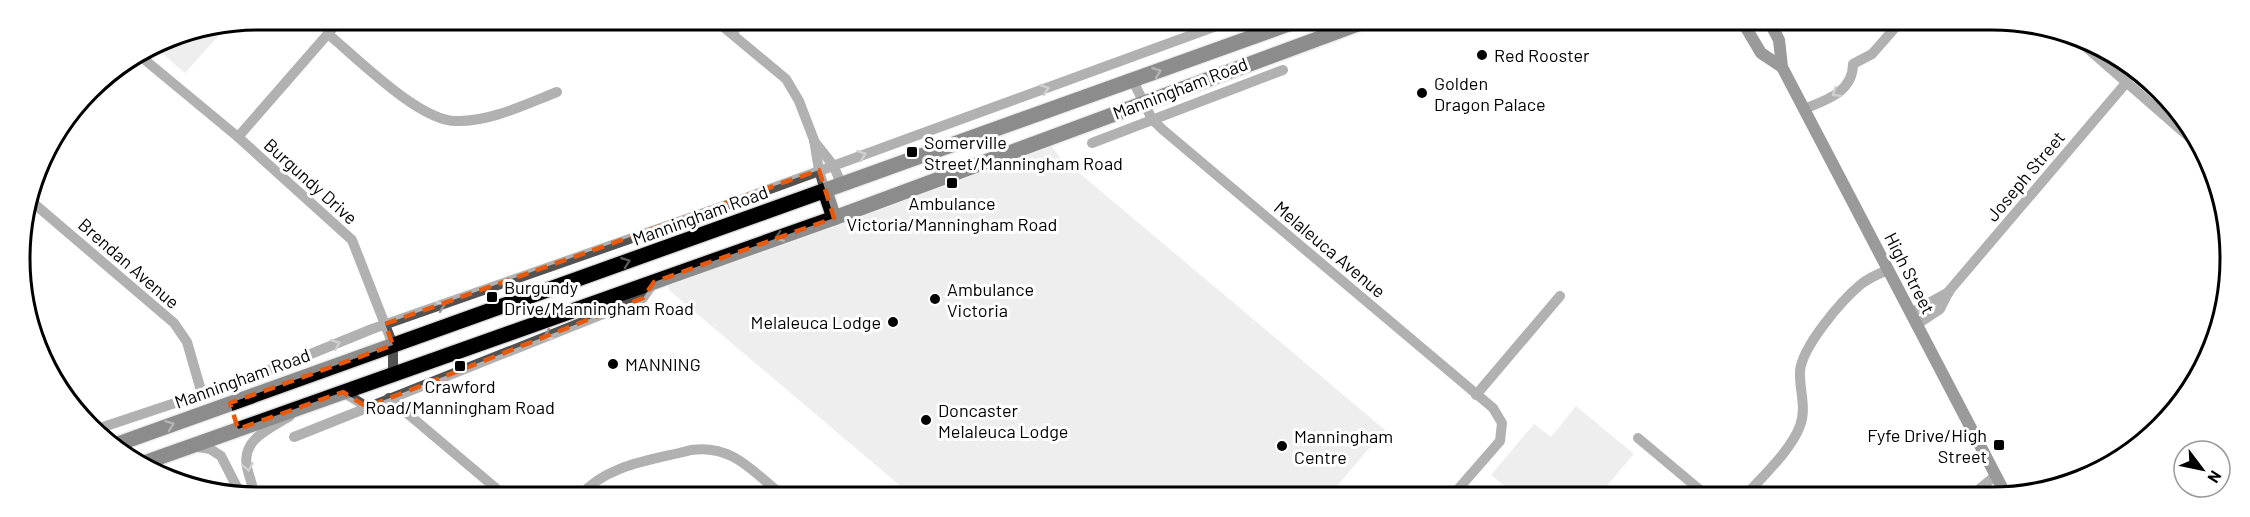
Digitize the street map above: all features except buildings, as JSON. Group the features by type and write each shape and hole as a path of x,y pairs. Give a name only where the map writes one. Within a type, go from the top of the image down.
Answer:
{"main road":[{"name":"Manningham Road","path":"123,442 1272,30"},
{"name":"Manningham Road","path":"152,460 852,212 1142,102 1341,30"},
{"name":"High Street","path":"1747,30 1761,53 1782,67"},
{"name":"High Street","path":"1774,30 1779,40 1782,67 2001,487"},
{"path":"843,185 852,212"},
{"path":"825,191 834,218"},
{"path":"230,403 238,429"}],"street":[{"path":"238,137 331,30"},
{"path":"728,30 786,79 799,101 814,140 825,191"},
{"name":"Manningham Road","path":"104,427 291,362 385,324 718,208 1205,30"},
{"path":"1804,109 1845,88 1850,82 1853,64 1872,54 1893,30"},
{"path":"328,34 404,98 427,113 454,122 486,117 557,92"},
{"path":"2096,56 2180,130"},
{"name":"Burgundy Drive","path":"145,60 238,137 351,240 393,345 393,374"},
{"name":"Manningham Road","path":"1092,143 1283,70"},
{"name":"Melaleuca Avenue","path":"1132,81 1152,119 1493,408 1502,423 1500,441 1460,487"},
{"name":"Joseph Street","path":"1916,325 1940,309 1949,291 2126,83"},
{"path":"814,140 833,165 843,185"},
{"name":"Brendan Avenue","path":"36,205 174,323 187,342 202,394"},
{"path":"1753,487 1788,446 1801,424 1804,403 1800,369 1809,346 1852,292 1870,278 1888,270"},
{"name":"Manningham Road","path":"294,437 643,298 654,282"},
{"name":"Joseph Street","path":"1911,313 1949,291"},
{"path":"1476,395 1560,296"},
{"path":"343,392 367,407"},
{"path":"389,398 495,487"},
{"path":"254,487 246,466 246,454 251,442 314,402"},
{"path":"1638,438 1696,487"},
{"path":"192,446 212,450 220,456 236,486"},
{"path":"590,487 609,472 705,448 718,449 732,456 772,487"},
{"path":"1982,487 1995,476"}],"highlighted area":[{"path":"819,170 834,218 654,282 643,298 367,407 343,392 238,429 230,403 393,345 385,324"}],"shaded area":[{"path":"221,33 185,73 161,52 185,42"},
{"name":"Manningham Centre","path":"1046,139 1059,156 1385,430 1336,487 902,487 669,290 666,277"},
{"path":"1576,406 1634,454 1606,487 1506,487 1491,475 1534,424 1551,437"}],"place":[{"name":"Red Rooster","path":"1482,55"},
{"name":"Golden Dragon Palace","path":"1422,93"},
{"name":"Somerville Street/Manningham Road","path":"912,152"},
{"name":"Ambulance Victoria/Manningham Road","path":"952,183"},
{"name":"Burgundy Drive/Manningham Road","path":"492,297"},
{"name":"Ambulance Victoria","path":"935,299"},
{"name":"Melaleuca Lodge","path":"893,322"},
{"name":"MANNING","path":"613,364"},
{"name":"Crawford Road/Manningham Road","path":"460,366"},
{"name":"Doncaster Melaleuca Lodge","path":"926,420"},
{"name":"Fyfe Drive/High Street","path":"1999,445"},
{"name":"Manningham Centre","path":"1282,446"}]}
